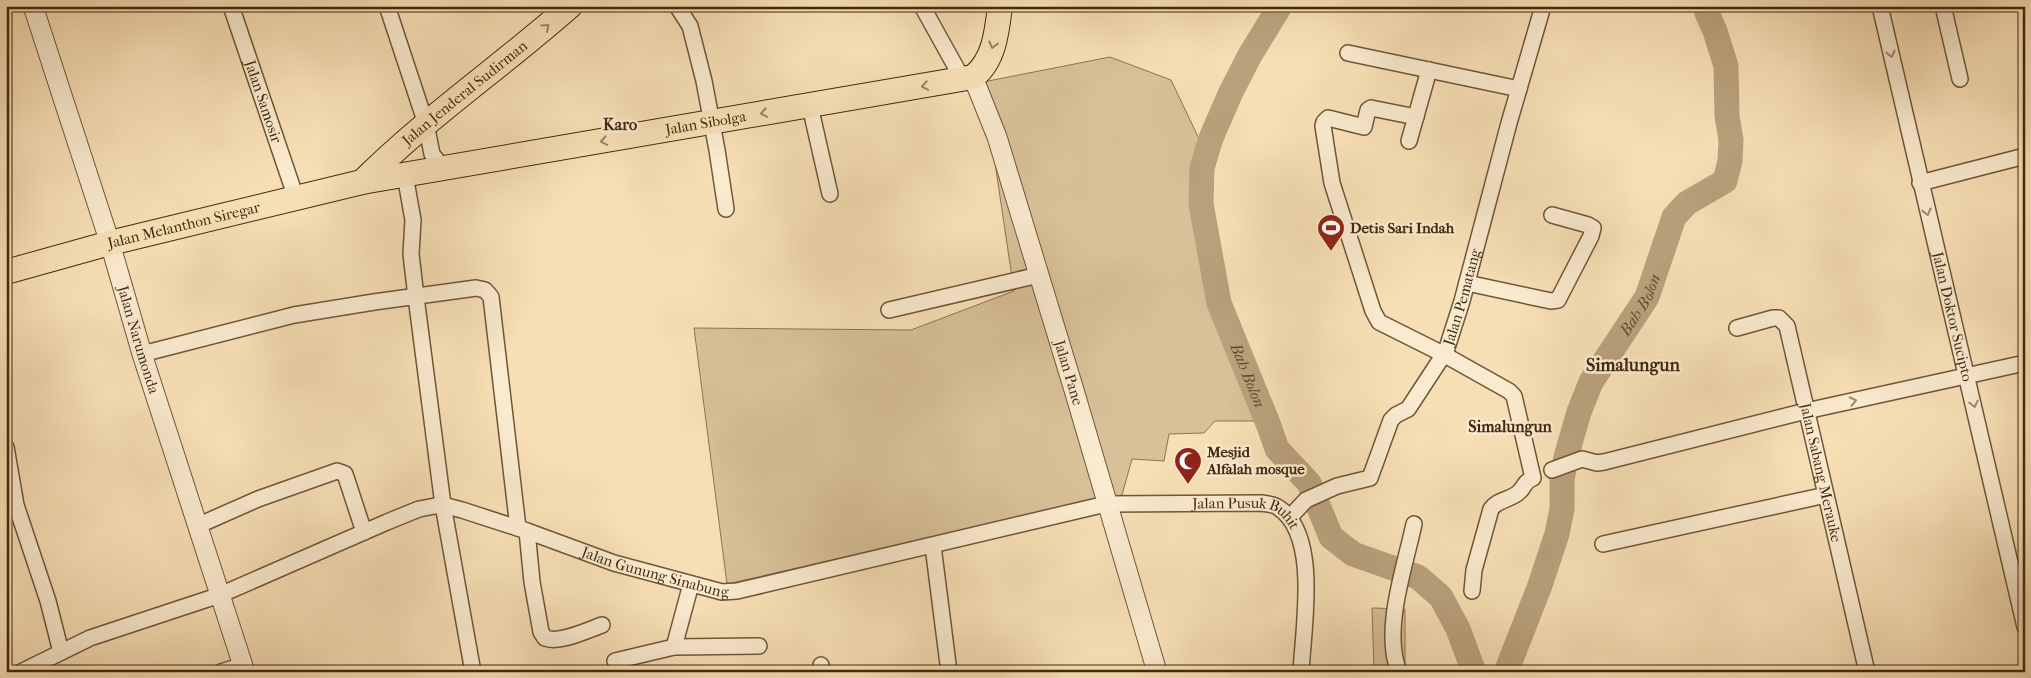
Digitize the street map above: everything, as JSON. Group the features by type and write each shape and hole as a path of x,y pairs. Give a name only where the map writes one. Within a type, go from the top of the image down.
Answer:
{"main road":[{"name":"Jalan Jenderal Sudirman","path":"362,182 389,155 525,46 570,6"},
{"path":"968,78 983,70 990,55 1000,6"},
{"name":"Jalan Sibolga","path":"362,182 968,78"},
{"name":"Jalan Melanthon Siregar","path":"6,272 110,244 296,198 324,193 362,182"}],"street":[{"name":"Jalan Narumonda","path":"33,6 110,244 142,354 244,669"},
{"name":"Jalan Samosir","path":"231,6 296,198"},
{"path":"387,6 426,124 434,159 448,167"},
{"path":"677,6 690,26 712,122 726,209"},
{"path":"922,6 968,78"},
{"name":"Jalan Doktor Sucipto","path":"1880,6 1920,183 1968,376 2025,627"},
{"path":"1943,6 1960,79"},
{"name":"Jalan Pematang","path":"1416,117 1371,108 1367,112 1364,127 1328,118 1323,126 1332,183 1373,311 1379,322 1443,354 1467,282 1539,7"},
{"path":"1348,53 1519,88"},
{"path":"1409,141 1429,70"},
{"name":"Jalan Pane","path":"968,78 996,137 1074,390 1157,672"},
{"path":"810,106 830,194"},
{"path":"1920,183 2025,156"},
{"path":"406,175 413,220 411,254 443,505 473,672"},
{"path":"1467,282 1550,301 1558,300 1591,236 1592,228 1588,225 1552,215"},
{"path":"889,310 1039,275"},
{"path":"142,354 294,315 476,288 485,290 491,297 522,529 542,632 545,638 554,640 602,625"},
{"name":"Jalan Sabang Merauke","path":"1737,328 1773,318 1780,318 1787,326 1867,672"},
{"path":"1290,517 1306,500 1337,486 1370,478 1391,420 1408,409 1443,354 1509,390 1514,396 1533,478 1524,483 1519,492 1497,503 1491,509 1474,570 1472,591"},
{"path":"1552,470 1582,459 1598,464 1806,411 2025,363"},
{"path":"6,448 16,504 48,601 61,652"},
{"path":"197,526 258,499 337,471 345,474 364,532"},
{"path":"1603,544 1826,495"},
{"name":"Jalan Pusuk Buhit","path":"1106,504 1261,503 1277,506 1290,517 1302,544 1307,575 1301,672"},
{"name":"Jalan Gunung Sinabung","path":"21,672 90,638 220,595 419,509 443,505 522,529 614,563 722,592 737,591 1106,504"},
{"path":"1399,672 1393,655 1394,614 1414,524"},
{"path":"933,546 949,672"},
{"path":"674,647 691,584"},
{"path":"615,660 674,647 759,646"},
{"path":"221,672 244,669"}],"shaded area":[{"path":"1110,57 1171,80 1201,143 1195,209 1211,297 1257,421 1215,421 1204,433 1169,434 1164,461 1132,459 1122,495 727,584 694,328 911,330 1014,291 983,82"},
{"path":"1372,608 1405,609 1405,667 1374,668"}],"waterway":[{"name":"Bah Bolon","path":"1280,6 1250,55 1231,92 1211,138 1202,168 1201,204 1219,303 1277,449 1309,483 1331,537 1353,554 1418,577 1441,597 1458,629 1474,672"},
{"name":"Bah Bolon","path":"1506,672 1539,588 1557,534 1562,509 1562,480 1566,457 1579,412 1591,382 1647,297 1674,217 1687,203 1725,181 1730,161 1731,140 1727,116 1726,66 1706,6"}],"place":[{"name":"Detis Sari Indah","path":"1331,252"},
{"name":"Mesjid Alfalah mosque","path":"1188,485"}],"district":[{"name":"Karo","path":"620,124"},
{"name":"Simalungun","path":"1633,365"},
{"name":"Simalungun","path":"1510,426"}]}
